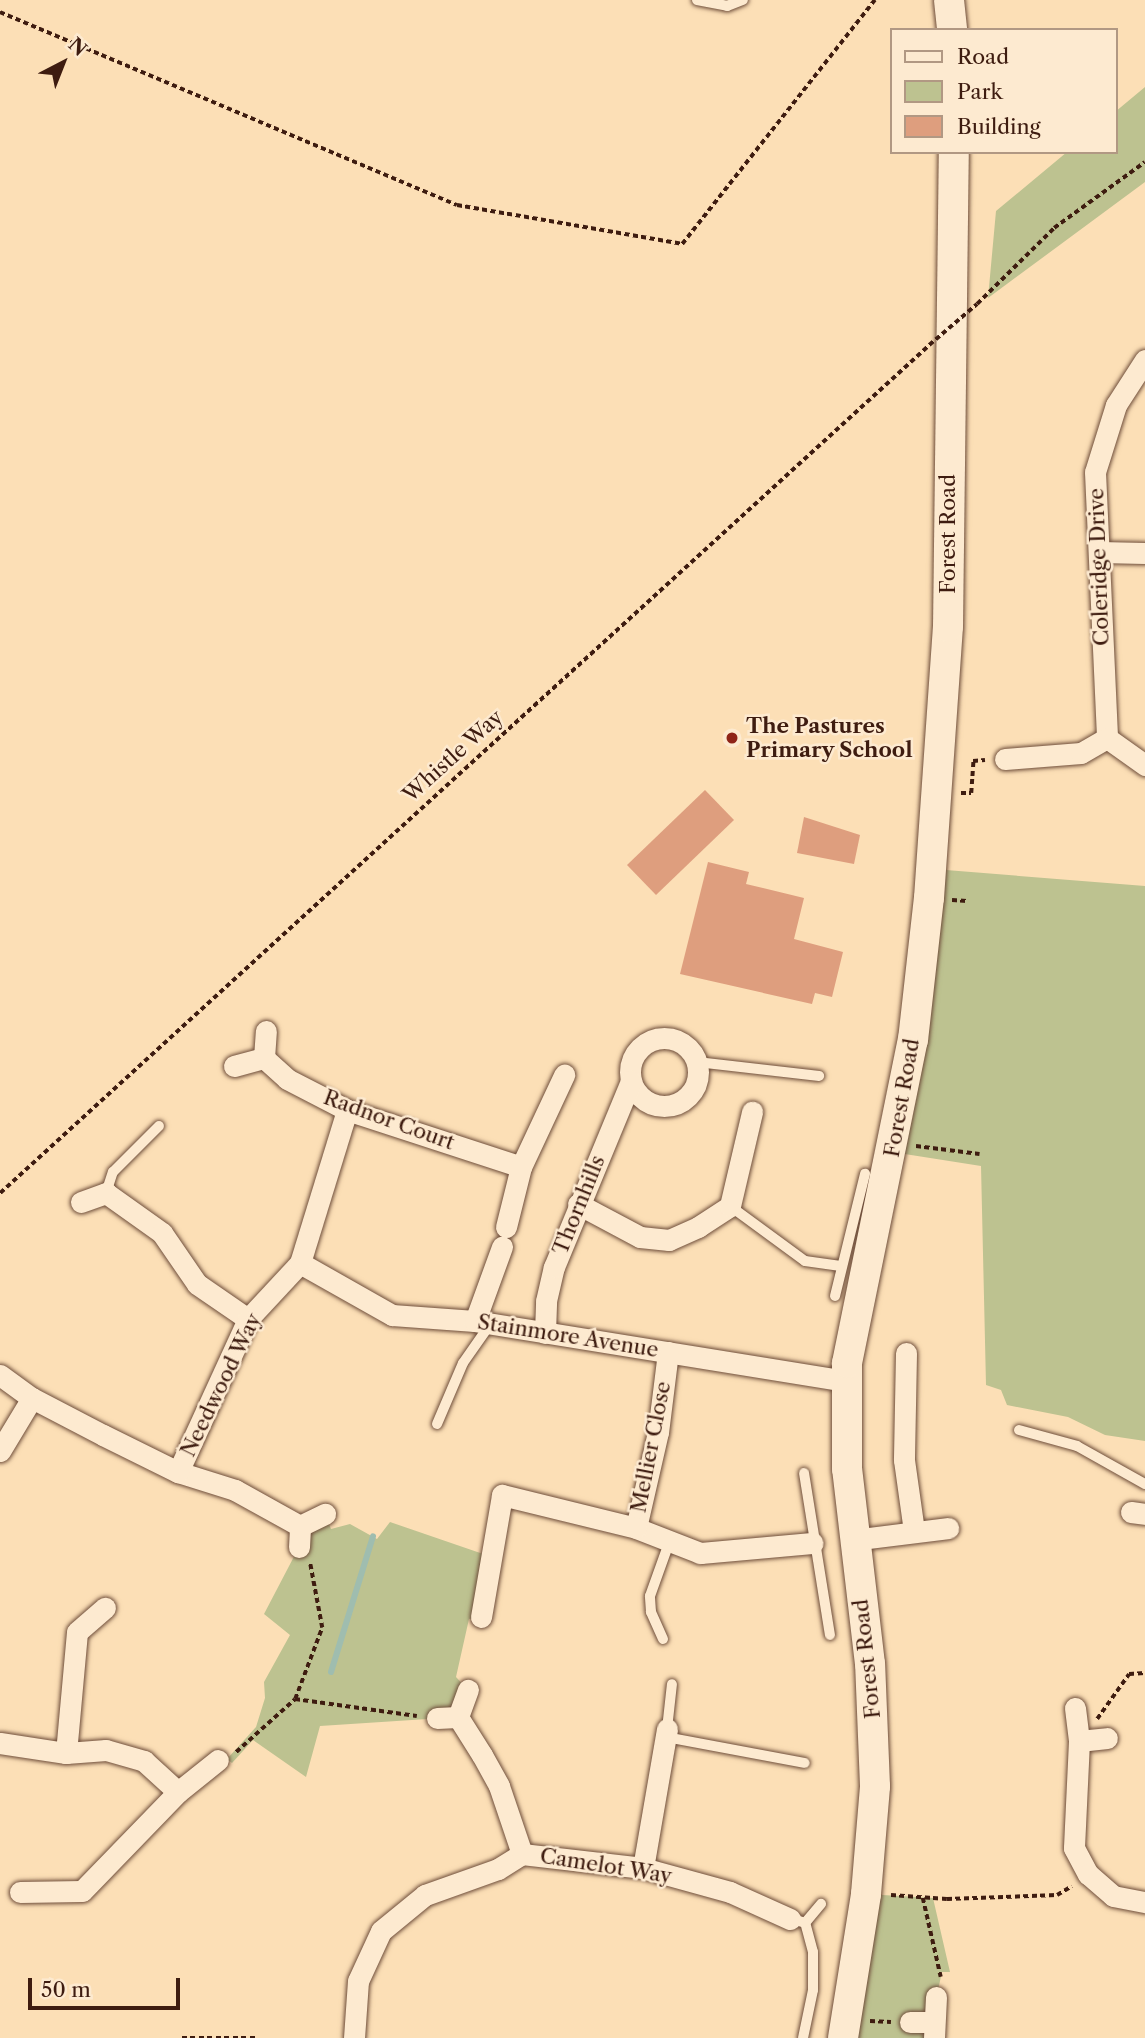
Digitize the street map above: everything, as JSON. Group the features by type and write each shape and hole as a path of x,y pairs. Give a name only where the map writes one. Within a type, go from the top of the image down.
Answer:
{"street":[{"path":"949,0 952,28"},
{"name":"Forest Road","path":"845,2029 866,1894 876,1786 874,1718 852,1540 847,1381 860,1293 894,1143 913,1040 936,793 948,627 954,154"},
{"name":"Coleridge Drive","path":"1107,738 1095,472 1116,405 1145,360"},
{"path":"1099,551 1145,553"},
{"path":"1005,759 1081,752 1107,738 1145,765"},
{"path":"233,1066 264,1058 266,1031"},
{"name":"Thornhills","path":"545,1333 546,1300 554,1267 631,1082 634,1056 654,1039 680,1042 697,1062"},
{"name":"Radnor Court","path":"264,1058 287,1079 347,1110 521,1167"},
{"path":"631,1082 648,1102 674,1105 694,1088 697,1062"},
{"path":"483,1322 521,1167 564,1075"},
{"name":"Needwood Way","path":"178,1472 248,1319 300,1263 347,1110"},
{"path":"578,1204 640,1237 669,1240 730,1206 752,1112"},
{"path":"81,1202 106,1193 162,1233 197,1284 248,1319"},
{"name":"Stainmore Avenue","path":"300,1263 392,1315 483,1322 847,1381"},
{"name":"Mellier Close","path":"668,1352 657,1432 636,1528 700,1553 813,1543"},
{"path":"906,1353 904,1460 914,1531"},
{"path":"0,1375 32,1398 178,1472 235,1490 300,1526"},
{"path":"0,1451 32,1398"},
{"path":"481,1617 502,1495 636,1528"},
{"path":"300,1526 325,1514"},
{"path":"299,1547 300,1526"},
{"path":"852,1540 948,1528"},
{"path":"66,1753 70,1670 77,1632 105,1608"},
{"path":"468,1690 447,1718 499,1786 522,1854"},
{"path":"1075,1708 1079,1741 1074,1848 1088,1874 1113,1896 1145,1902"},
{"path":"643,1868 666,1733"},
{"path":"1079,1741 1107,1738"},
{"path":"0,1743 66,1753 106,1750 144,1761 178,1792"},
{"path":"20,1892 82,1891 178,1792 218,1760"},
{"name":"Camelot Way","path":"354,2038 358,1981 381,1931 425,1895 498,1869 522,1854 643,1868 730,1892 797,1921"},
{"path":"910,2022 934,2030 936,1997"}],"lane":[{"path":"697,0 727,6 743,0"},
{"path":"697,1062 819,1076"},
{"path":"106,1193 113,1172 159,1126"},
{"path":"835,1296 865,1174"},
{"path":"730,1206 804,1261 841,1266"},
{"path":"437,1424 483,1322"},
{"path":"1019,1430 1077,1446 1145,1485"},
{"path":"804,1473 813,1543 830,1635"},
{"path":"663,1639 651,1612 650,1596 669,1543"},
{"path":"672,1684 666,1733 805,1763"},
{"path":"803,2038 813,1990 813,1952 797,1921 821,1904"}],"path":[{"path":"0,12 457,205 682,244 875,0"},
{"name":"Whistle Way","path":"0,1193 977,304 1054,228 1145,162"},
{"path":"936,793 971,793 973,761 1005,759"},
{"path":"894,1143 980,1154"},
{"path":"218,1760 227,1759 295,1699 322,1628 312,1586 310,1552 300,1526"},
{"path":"1079,1741 1129,1674 1145,1673"},
{"path":"295,1699 447,1718"},
{"path":"866,1894 923,1898 1057,1895 1088,1874"},
{"path":"923,1898 943,1972 936,1997"},
{"path":"845,2029 910,2022"},
{"path":"182,2038 256,2038"}],"green space":[{"path":"1145,87 1145,182 988,298 996,211 1065,154 1117,154 1117,110"},
{"path":"946,870 1145,886 1145,1441 1105,1435 1068,1417 1007,1405 1001,1390 986,1385 981,1166 892,1152"},
{"path":"325,1514 331,1529 350,1524 377,1539 390,1522 489,1556 481,1617 469,1619 456,1677 468,1690 458,1717 320,1726 306,1777 253,1740 232,1763 227,1759 256,1727 265,1698 264,1682 290,1635 264,1614 299,1547"},
{"path":"866,1894 933,1898 950,1972 942,1972 936,1999 934,2038 844,2038"}],"building":[{"path":"705,790 734,820 656,895 627,865"},
{"path":"804,817 860,835 854,864 797,853"},
{"path":"708,862 749,872 746,884 804,898 794,939 843,952 832,997 815,993 812,1004 680,974"}],"waterway":[{"path":"331,1672 373,1536"}],"place":[{"name":"The Pastures Primary School","path":"732,738"}]}
